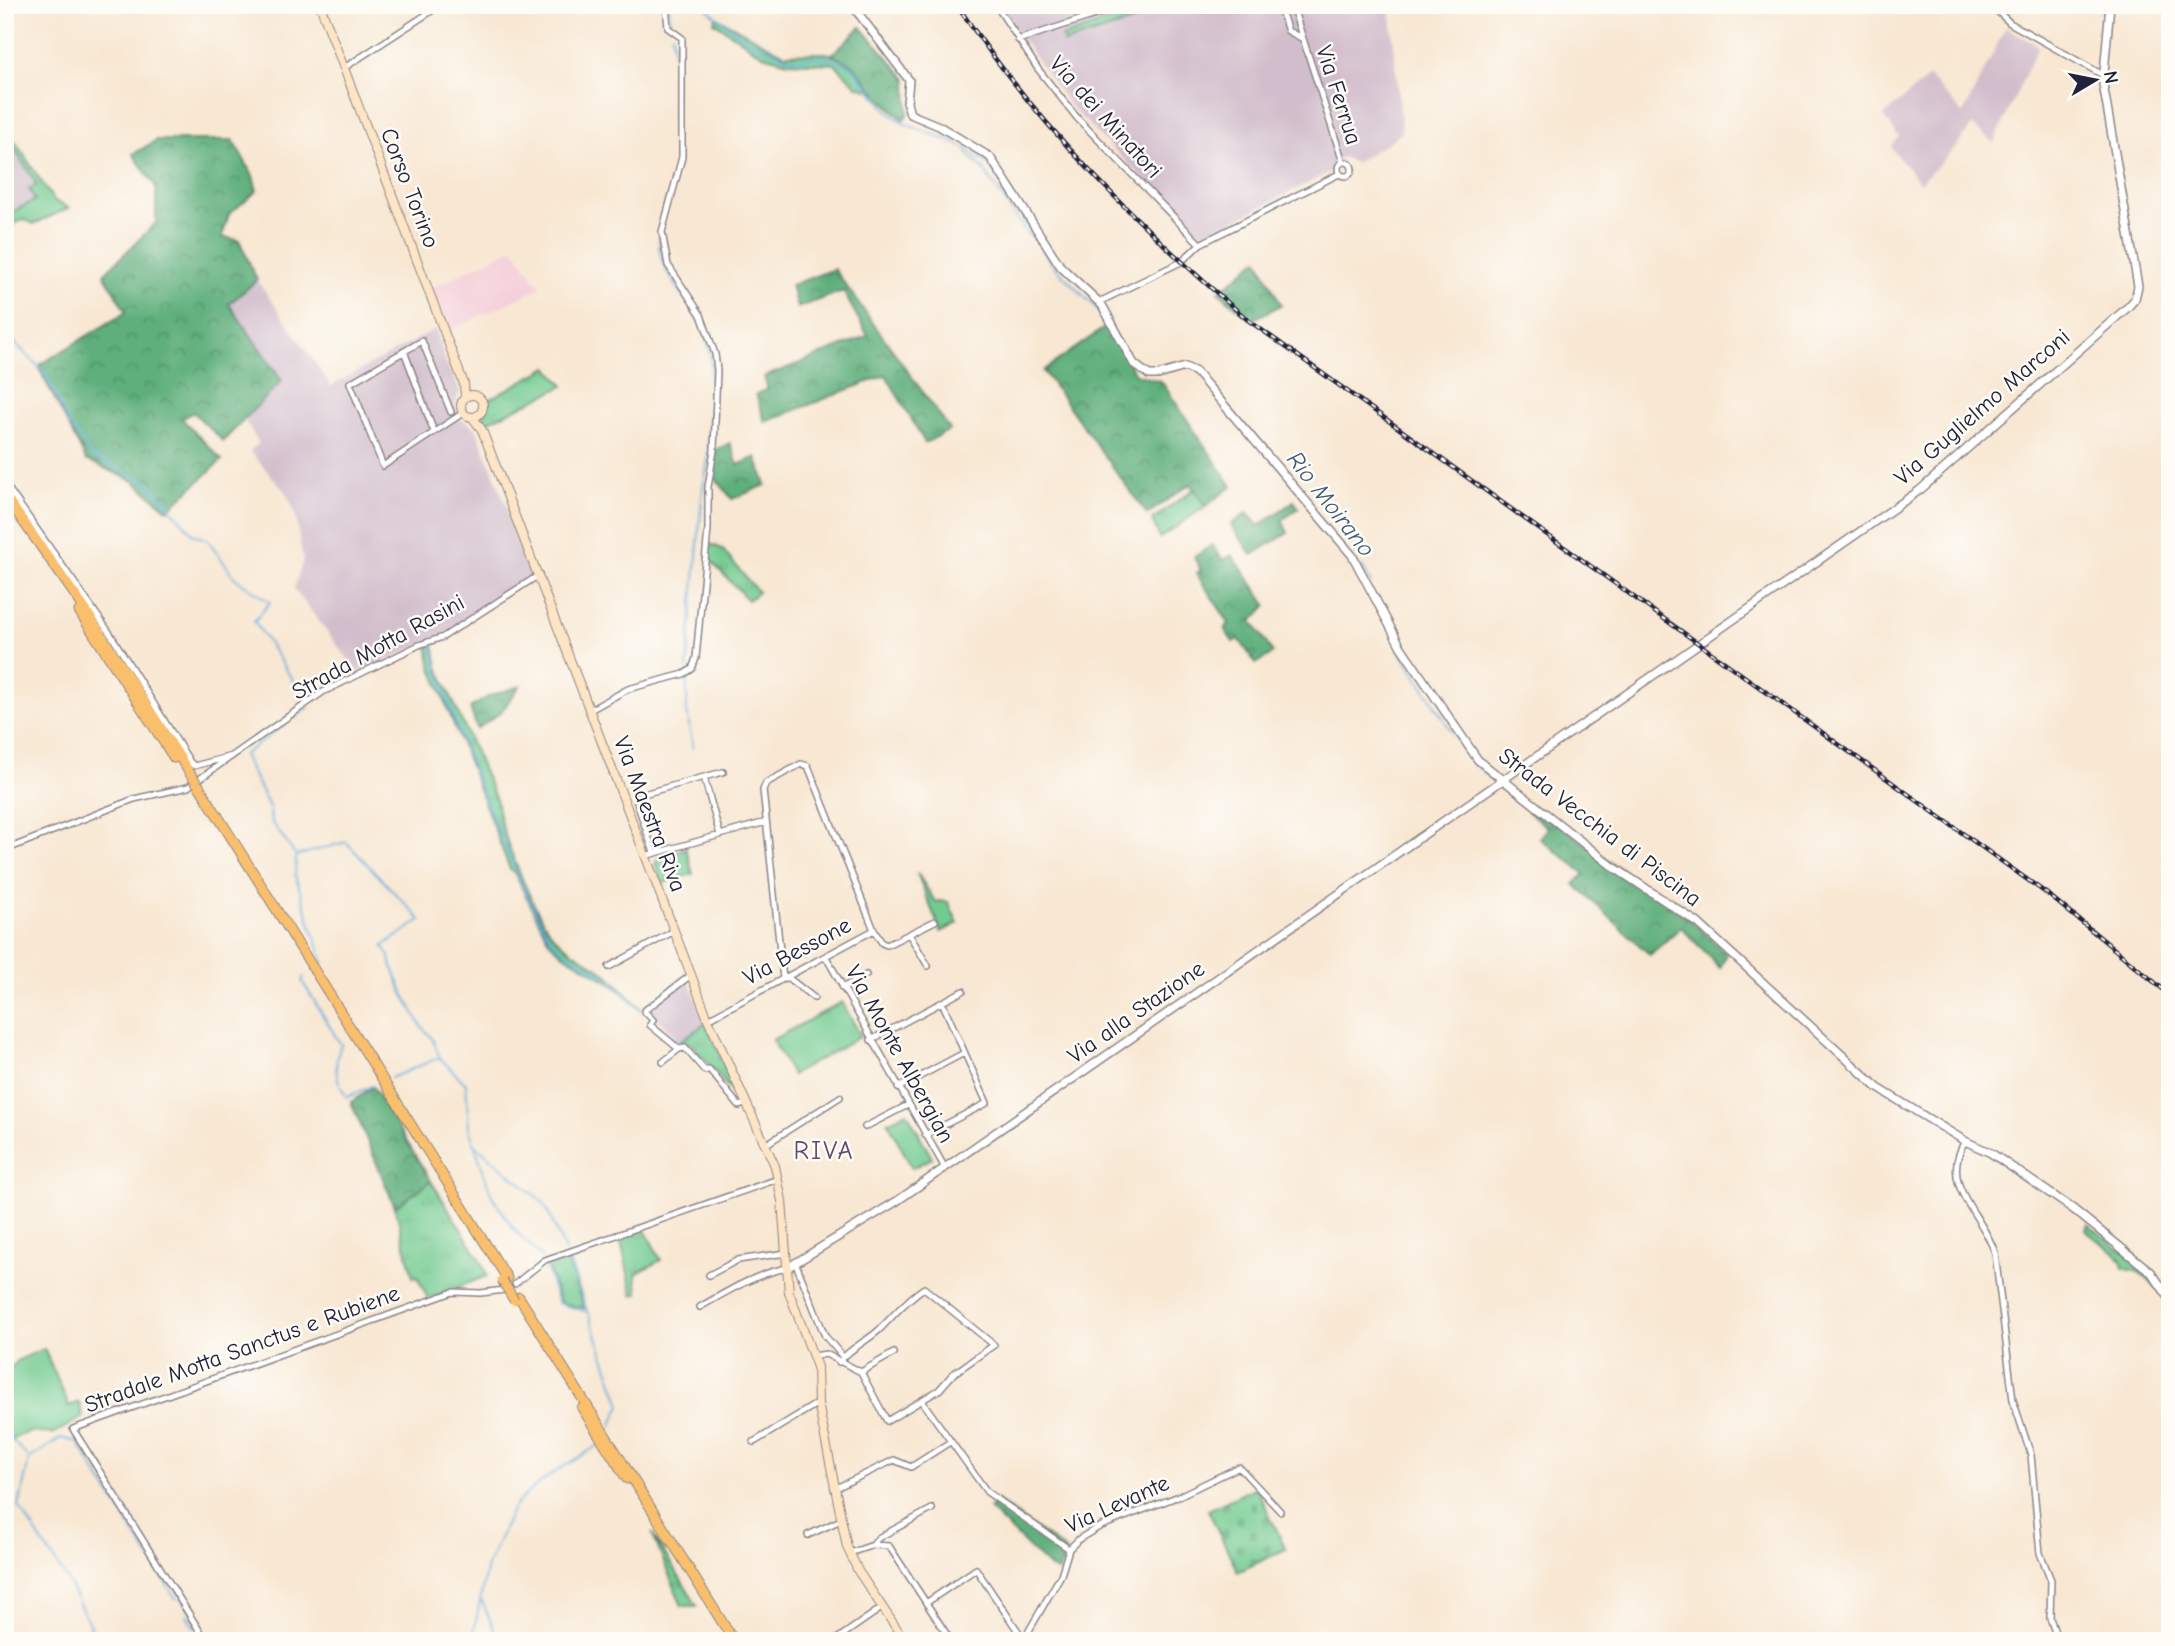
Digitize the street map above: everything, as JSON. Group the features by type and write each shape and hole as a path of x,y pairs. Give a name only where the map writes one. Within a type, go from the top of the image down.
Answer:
{"highway":[{"path":"5,496 85,609 189,777"},
{"path":"5,507 197,788 728,1641"},
{"path":"516,1298 734,1641"}],"main road":[{"name":"Corso Torino","path":"320,5 470,396"},
{"path":"470,396 483,402 477,416 463,414 461,406 470,396"},
{"name":"Via Maestra Riva","path":"477,416 708,1019 778,1179 792,1307 814,1356 818,1403 849,1553 905,1641"}],"street":[{"path":"344,68 441,5"},
{"path":"589,710 609,696 684,674 692,669 708,529 708,487 714,450 717,370 701,315 668,265 662,232 680,174 682,157 682,38 671,30 666,5"},
{"name":"Strada Vecchia di Piscina","path":"852,5 909,80 907,103 910,114 939,126 990,157 1061,267 1100,302 1134,363 1149,375 1167,374 1185,367 1196,372 1345,547 1370,586 1401,647 1478,760 1612,866 1698,923 1878,1088 2017,1170 2085,1218 2151,1272 2170,1299"},
{"name":"Via dei Minatori","path":"996,5 1018,40 1078,119 1200,244"},
{"path":"1018,40 1126,5"},
{"path":"1279,5 1288,32 1303,39"},
{"name":"Via Ferrua","path":"1292,5 1343,162"},
{"path":"1991,5 2010,23 2103,75"},
{"name":"Via Guglielmo Marconi","path":"1503,780 1920,490 2135,299 2137,276 2103,75 2110,5"},
{"path":"1100,302 1181,262 1200,244 1339,174 1348,176 1352,172 1349,163 1343,162 1338,167 1339,174"},
{"path":"451,412 424,341 350,383 383,466 463,414"},
{"path":"404,351 434,432"},
{"path":"5,484 111,635 190,762 194,766 232,755"},
{"name":"Strada Motta Rasini","path":"5,850 134,799 188,787 323,692 419,645 443,637 539,575"},
{"path":"814,998 785,978 766,822 763,790 766,783 802,764 808,765 874,930"},
{"path":"654,853 637,803 640,795 723,772"},
{"path":"704,778 720,835"},
{"name":"Via alla Stazione","path":"787,1268 945,1168 1503,780"},
{"path":"645,856 766,822"},
{"name":"Via Bessone","path":"708,1019 874,930 884,945 935,920"},
{"path":"609,967 674,931"},
{"path":"909,934 928,966"},
{"name":"Via Monte Albergian","path":"826,957 945,1168"},
{"name":"Via Maestra Riva","path":"691,975 644,1011 653,1020 650,1025 679,1049 685,1048 705,1072 709,1069 739,1106 745,1104"},
{"path":"842,988 866,975"},
{"path":"871,1040 963,991"},
{"path":"925,1135 987,1103 942,1002"},
{"path":"663,1062 679,1049"},
{"path":"898,1088 964,1053"},
{"path":"765,1145 840,1097"},
{"path":"865,1127 908,1105"},
{"path":"1965,1141 1955,1165 1954,1177 1989,1234 1995,1253 2013,1399 2031,1455 2040,1553 2051,1580 2050,1618 2058,1641"},
{"path":"507,1283 545,1260 778,1179"},
{"path":"709,1275 738,1260 786,1253"},
{"path":"796,1264 825,1336 841,1360"},
{"path":"700,1307 740,1284 772,1270 787,1268"},
{"name":"Stradale Motta Sanctus e Rubiene","path":"206,1641 73,1429 453,1292 481,1293 507,1283"},
{"path":"814,1356 824,1354 861,1371 887,1421 922,1401 994,1345 924,1288 841,1360"},
{"path":"861,1371 894,1353"},
{"name":"Via Levante","path":"922,1401 987,1492 1069,1549 1099,1527 1179,1496 1239,1467 1280,1511"},
{"path":"754,1442 818,1403"},
{"path":"834,1489 894,1460 911,1467 919,1464 950,1442"},
{"path":"873,1545 878,1538 932,1509"},
{"path":"808,1535 841,1520"},
{"path":"849,1553 873,1545 889,1546 951,1641"},
{"path":"926,1603 976,1569 1023,1640 1060,1575 1069,1549"},
{"path":"834,1641 883,1607"}],"shaded area":[{"path":"998,5 1390,5 1402,133 1355,163 1343,157 1337,160 1332,171 1202,237 1071,107"},
{"path":"2006,27 2038,46 1994,143 1972,125 1955,148 1920,183 1891,147 1899,137 1883,116 1929,77 1963,114"},
{"path":"5,134 37,185 36,200 5,216"},
{"path":"513,248 541,287 447,332 431,288"},
{"path":"257,280 331,386 436,329 445,360 460,391 455,405 461,419 476,428 533,574 444,635 358,672 294,589 303,560 295,512 286,493 250,451 259,443 245,421 282,381 229,304"},
{"path":"688,978 706,1023 680,1041 649,1009"}],"green space":[{"path":"1134,12 1137,20 1064,43 1062,37"},
{"path":"716,17 784,54 827,53 852,64 875,92 857,86 835,64 788,62 763,55 714,22"},
{"path":"861,27 907,79 908,114 903,120 880,98 852,64 831,55"},
{"path":"5,126 54,201 69,208 34,224 23,219 5,229 5,216 35,200 29,189 37,185 5,134"},
{"path":"157,140 233,140 253,176 257,191 229,214 222,237 239,240 257,280 229,304 282,381 223,441 193,412 182,419 222,460 168,510 134,481 86,460 40,370 41,364 126,312 104,274 156,223 156,187 133,154"},
{"path":"1258,259 1281,305 1252,320 1219,292"},
{"path":"834,269 950,430 925,443 886,375 765,422 756,394 768,389 764,377 868,336 843,291 797,308 791,285"},
{"path":"1107,326 1135,374 1161,381 1232,486 1206,506 1190,484 1147,514 1043,371"},
{"path":"548,367 564,386 483,424 486,401"},
{"path":"730,443 738,465 756,457 766,485 732,499 714,476 716,450"},
{"path":"1194,489 1206,506 1160,538 1152,520"},
{"path":"1294,501 1299,508 1282,520 1288,533 1252,555 1231,525 1247,513 1259,526"},
{"path":"711,544 722,549 758,592 748,600 707,557"},
{"path":"1212,545 1223,560 1232,555 1267,605 1252,621 1273,653 1256,664 1239,639 1233,642 1225,630 1229,623 1196,573 1201,570 1194,557"},
{"path":"434,644 438,667 497,802 510,850 545,925 559,941 609,976 642,1010 611,983 563,954 549,941 510,869 432,668 428,647"},
{"path":"520,686 501,712 477,729 470,708 490,696"},
{"path":"1531,805 1692,921 1727,954 1720,968 1681,927 1650,955 1574,884 1585,874 1540,838 1548,828 1528,811"},
{"path":"686,848 693,874 661,883 655,864 659,856"},
{"path":"917,873 935,901 948,902 958,923 941,932"},
{"path":"842,1002 861,1036 792,1075 772,1040"},
{"path":"706,1023 741,1102 691,1044 680,1041"},
{"path":"373,1087 431,1181 395,1207 351,1102"},
{"path":"907,1112 932,1158 912,1168 888,1122"},
{"path":"431,1181 481,1261 487,1276 428,1299 417,1276 413,1277 395,1207"},
{"path":"2088,1224 2145,1270 2161,1291 2139,1272 2123,1268 2114,1252 2086,1229"},
{"path":"644,1228 661,1260 636,1274 638,1293 633,1295 620,1238"},
{"path":"566,1257 584,1308 560,1303 546,1263 549,1261 552,1266 563,1263 562,1259"},
{"path":"44,1349 69,1406 79,1402 83,1417 53,1434 29,1432 5,1442 5,1375 18,1360"},
{"path":"1256,1487 1286,1549 1238,1572 1208,1510"},
{"path":"997,1501 1066,1551 1059,1572 1051,1569 989,1509"},
{"path":"652,1533 697,1606 682,1606"}],"waterway":[{"path":"669,5 670,25"},
{"name":"Rio Moirano","path":"702,5 747,40 791,59 826,57 852,67 889,113 903,123 960,145 989,164 1050,262 1096,308 1106,322"},
{"path":"672,34 675,67 673,119 677,168"},
{"path":"966,152 984,170 1028,235 1034,237"},
{"path":"671,190 662,215 660,251 664,265 704,330"},
{"path":"1109,325 1113,333"},
{"path":"5,333 45,373 69,424 92,456 149,483 194,535 208,540 235,578 270,602 254,621 306,700"},
{"path":"687,670 708,457 712,381 706,335"},
{"name":"Rio Moirano","path":"1186,363 1198,366 1216,391"},
{"name":"Rio Moirano","path":"1169,368 1180,365"},
{"name":"Rio Moirano","path":"1148,369 1163,370"},
{"name":"Rio Moirano","path":"1362,567 1371,583"},
{"path":"433,644 436,663 463,743 540,921 557,945 605,977 640,1009"},
{"name":"Rio Moirano","path":"1398,648 1469,758 1494,782"},
{"path":"687,675 687,712 693,749"},
{"path":"309,707 243,755 270,809 271,821 296,856 295,875 323,962 320,966"},
{"name":"Rio Moirano","path":"1500,787 1514,796"},
{"path":"296,856 346,842 421,920 383,946 390,956 404,995 422,1027 432,1038 440,1058 466,1084 469,1128 491,1194 513,1228 542,1258"},
{"path":"304,977 302,981 341,1045 336,1066 343,1091 347,1097 372,1086"},
{"path":"656,1025 691,1051"},
{"path":"391,1078 438,1058"},
{"path":"717,1083 721,1088"},
{"path":"473,1143 544,1203 565,1250"},
{"path":"567,1255 587,1310"},
{"path":"545,1264 558,1303 588,1312 621,1405 611,1426"},
{"path":"5,1426 12,1440"},
{"path":"98,1641 66,1578 19,1507 29,1459 61,1438 77,1442 176,1599"},
{"path":"5,1443 12,1440 27,1456"},
{"path":"472,1641 487,1566 512,1510 540,1483 597,1446"},
{"path":"92,1455 209,1641"},
{"path":"482,1601 499,1641"},
{"path":"187,1615 195,1628"}],"railway":[{"path":"957,5 1021,92 1091,172 1167,248 1248,320 2050,896 2170,995"}],"district":[{"name":"RIVA","path":"824,1151"}]}
